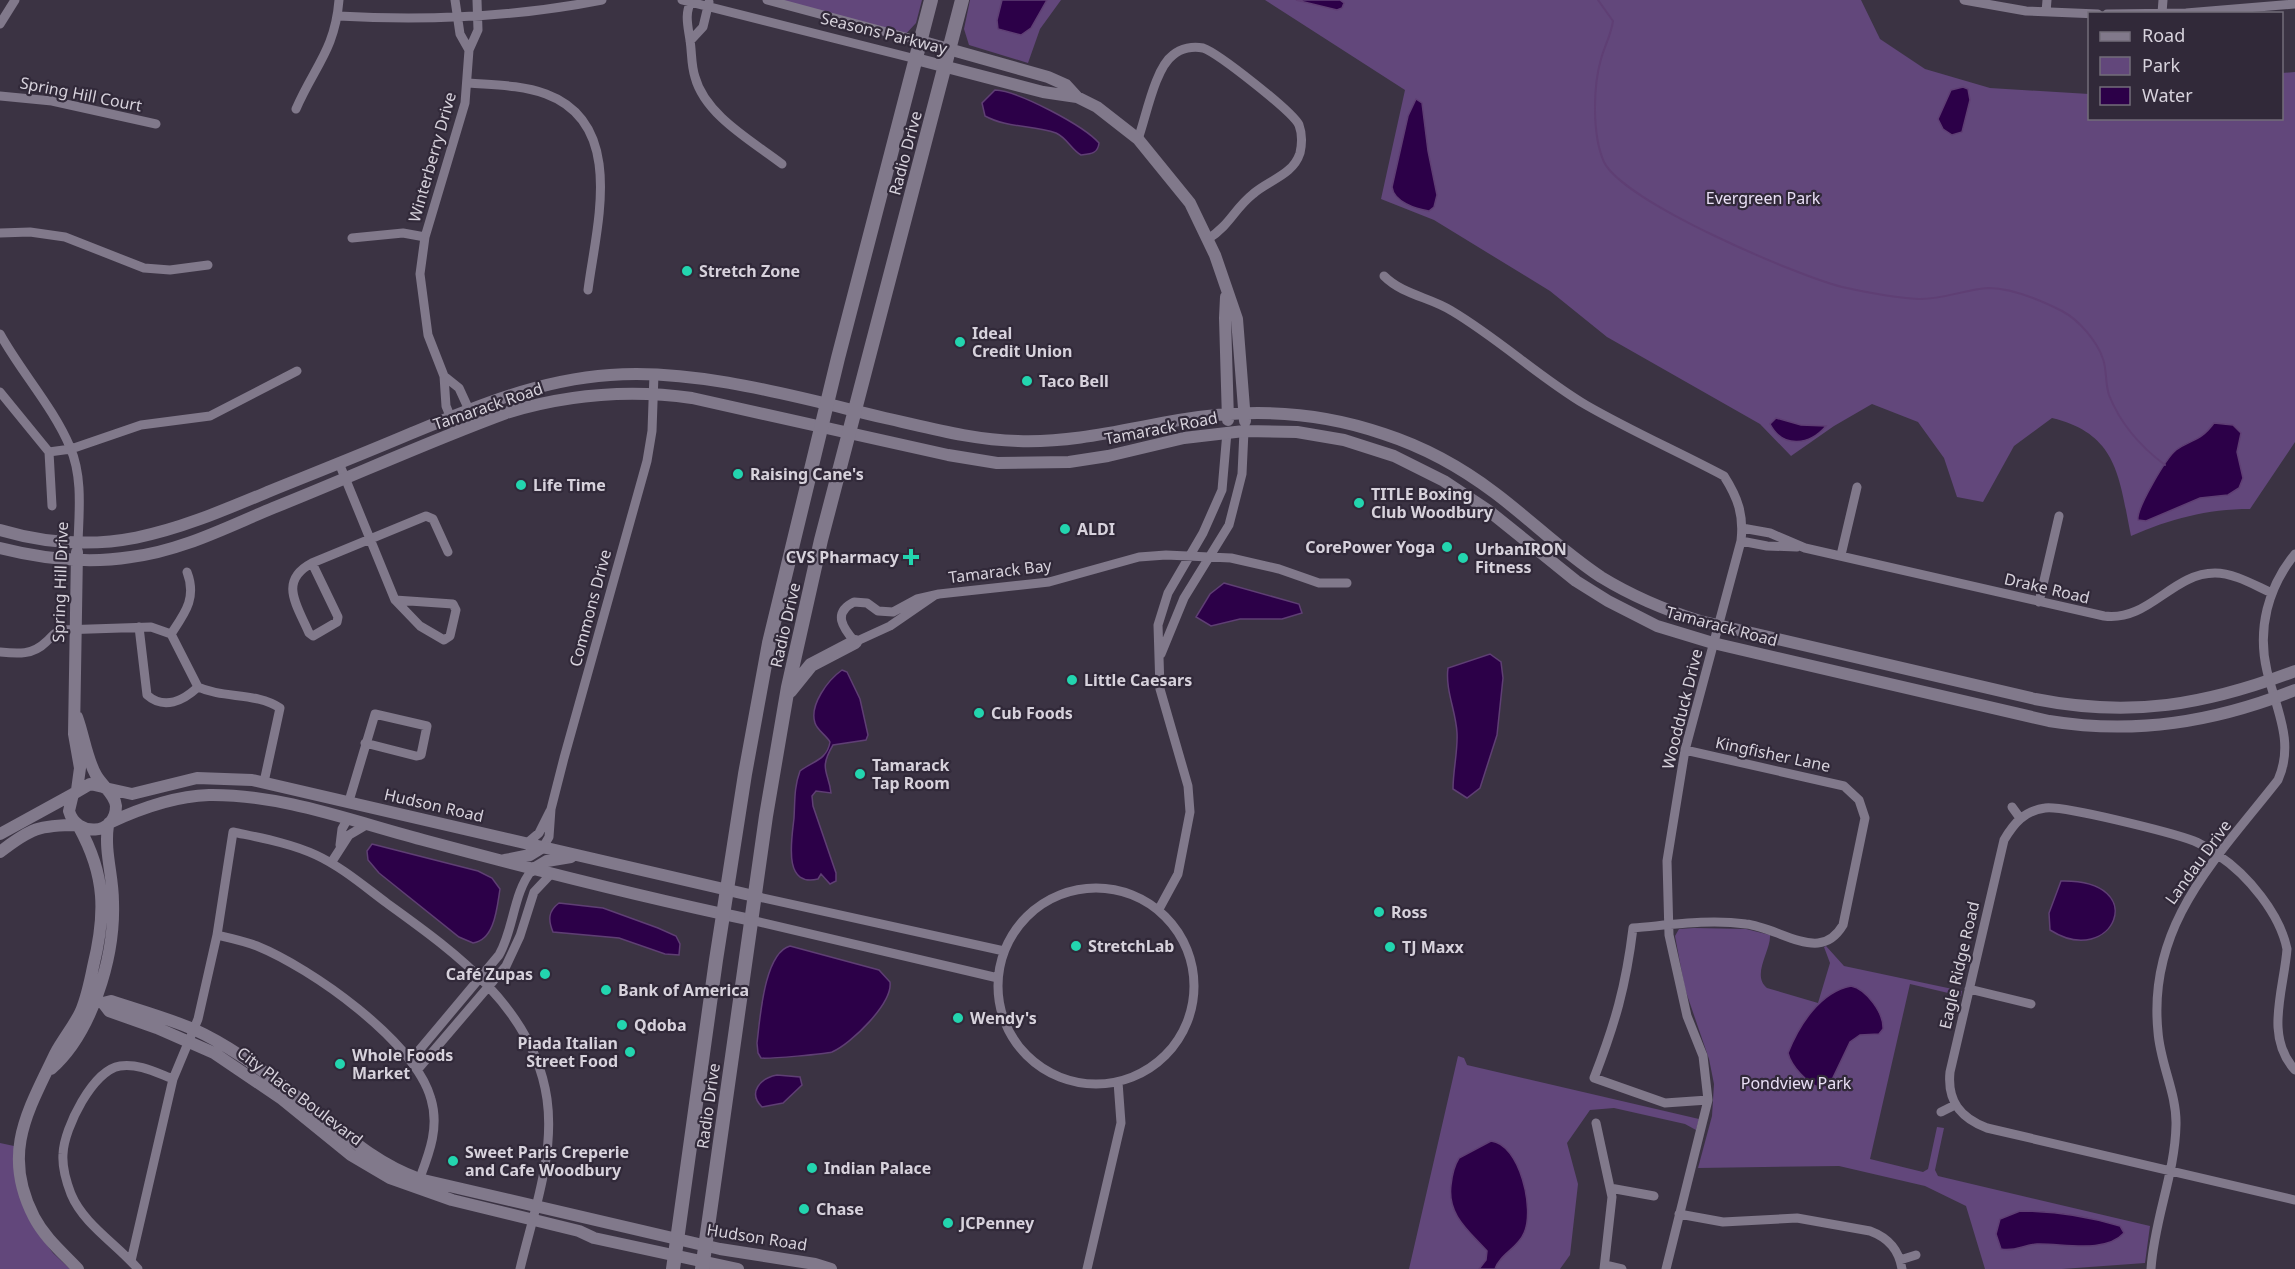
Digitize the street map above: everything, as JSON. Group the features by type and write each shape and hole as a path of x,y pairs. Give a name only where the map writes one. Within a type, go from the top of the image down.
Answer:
{"main road":[{"name":"Radio Drive","path":"674,1263 723,914 769,643 820,426 931,0"},
{"name":"Radio Drive","path":"703,1266 754,896 786,695 821,540 962,0"},
{"path":"786,695 811,665 855,642"}],"street":[{"path":"0,24 15,0"},
{"path":"296,109 305,87 327,51 338,16 339,0"},
{"name":"Winterberry Drive","path":"455,0 460,33 469,50"},
{"name":"Winterberry Drive","path":"457,433 444,395 444,376 428,335 422,302 421,265 425,237 460,123 468,83 469,50 478,30 477,0"},
{"path":"338,16 394,19 477,15 564,7 602,0"},
{"name":"Seasons Parkway","path":"767,0 1048,77 1066,85 1077,97 1118,121 1138,139 1178,185 1208,239 1237,319 1245,430"},
{"path":"1964,0 2046,12 2088,14"},
{"path":"2046,12 2047,0"},
{"path":"2177,12 2295,4 2293,0"},
{"path":"688,1 686,23 695,79 703,95 726,120 782,164"},
{"name":"Seasons Parkway","path":"688,1 709,3 1043,92 1077,97"},
{"path":"690,41 703,27 709,3"},
{"path":"1138,139 1162,68 1173,54 1188,48 1200,47 1216,55 1293,116 1301,135 1302,145 1296,162 1291,169 1253,194 1228,225 1208,239"},
{"path":"468,83 519,88 546,94 573,112 593,139 602,170 588,290"},
{"name":"Spring Hill Court","path":"0,96 52,101 156,124"},
{"path":"0,233 30,232 65,237 144,268 170,270 208,265"},
{"name":"Winterberry Drive","path":"352,238 404,233 425,237"},
{"name":"Woodduck Drive","path":"1384,276 1401,290 1450,309 1486,333 1534,371 1587,406 1724,476 1737,496 1742,528 1741,541 1685,750 1667,861 1668,925 1687,1016 1703,1056 1708,1100 1666,1269"},
{"name":"Seasons Parkway","path":"1227,292 1225,318 1227,432"},
{"name":"Spring Hill Drive","path":"0,334 16,362 61,428 71,449 79,492 74,734 80,762 75,792"},
{"path":"0,392 49,452 71,449 141,425 210,416 297,371"},
{"name":"Tamarack Road","path":"0,530 33,538 78,543 130,540 168,531 519,391 569,379 654,374 693,378 963,436 1027,441 1088,437 1228,413 1283,414 1329,420 1383,433 1416,447 1483,484 1569,554 1614,584 1663,608 1718,625 2035,699 2085,707 2127,710 2169,707 2208,700 2295,671"},
{"name":"Commons Drive","path":"543,848 551,829 551,809 610,587 647,461 652,431 654,374"},
{"name":"Winterberry Drive","path":"444,376 459,388 476,425"},
{"name":"Tamarack Road","path":"0,548 52,558 77,560 133,557 172,548 476,425 554,400 591,394 653,394 692,398 974,460 1027,464 1088,459 1184,438 1245,430 1325,436 1378,450 1410,463 1444,481 1482,506 1593,593 1657,626 1713,643 2049,721 2084,725 2127,727 2196,721 2235,712 2295,690"},
{"path":"1159,659 1184,598 1229,525 1237,503 1242,474 1245,430"},
{"path":"1159,909 1178,874 1190,813 1188,786 1160,688 1158,625 1162,610 1189,555 1203,533 1222,490 1227,432"},
{"name":"Spring Hill Drive","path":"49,452 52,506"},
{"path":"339,463 395,600 420,627 444,640 450,636 456,610 453,604 395,600"},
{"path":"1841,555 1857,487"},
{"path":"312,563 338,617 337,622 313,636 309,633 292,588 301,569 312,563 370,539 430,516 448,552"},
{"path":"2039,602 2059,516"},
{"name":"Drake Road","path":"1742,528 1770,533 1805,548"},
{"name":"Drake Road","path":"1741,541 1767,546 1805,548 1841,555 2104,616 2122,616 2141,610 2193,578 2212,573 2232,576 2272,592"},
{"name":"Landau Drive","path":"2151,1269 2156,1226 2170,1170 2176,1123 2157,1030 2158,984 2167,942 2190,895 2278,780 2286,765 2289,737 2270,681 2264,645 2264,626 2272,592 2295,554"},
{"name":"Tamarack Bay","path":"935,595 890,626 855,642 842,629 840,619 846,606 861,602 878,611 893,612 917,599 951,591 1049,582 1138,557 1209,556 1256,562 1319,583 1347,583"},
{"path":"171,634 191,602 192,585 187,572"},
{"path":"138,627 147,695 160,704 170,704 190,694 198,687"},
{"path":"0,652 26,654 38,650 55,632 75,629 138,627 163,629 171,634 198,687 220,694 253,698 280,708 264,782"},
{"path":"315,811 340,808 349,801 365,743 375,714 428,726 421,755 416,756 365,743"},
{"name":"Spring Hill Drive","path":"76,716 90,761 104,787"},
{"name":"Kingfisher Lane","path":"1685,750 1844,786 1859,800 1865,818 1843,925 1838,934 1830,940 1809,943 1747,924 1633,928 1627,978 1616,1022 1594,1078 1660,1102 1708,1100"},
{"name":"Hudson Road","path":"104,787 132,794 201,778 235,778 264,782 754,896"},
{"path":"0,834 90,784 104,787 113,796 116,807 109,824 106,853 113,897 113,919 95,1000 50,1070 26,1114 20,1143 20,1169 26,1197 34,1217 52,1244 78,1269"},
{"path":"75,792 69,811 98,873 103,902 95,1000"},
{"path":"0,852 43,826 78,826 94,831 158,803 201,796 245,798 315,811 550,875 998,978"},
{"path":"2012,807 2020,818 2048,807 2058,808 2194,841 2219,856 2250,885 2278,922 2284,936 2287,950 2277,1034 2284,1057 2295,1070"},
{"path":"340,845 342,829 347,820 358,812 381,809"},
{"path":"526,843 539,832 551,809"},
{"name":"Eagle Ridge Road","path":"1955,1105 1950,1095 1950,1072 2004,840 2020,818"},
{"path":"331,863 340,845 355,829 366,825"},
{"path":"131,1261 173,1079 191,1035 217,935 233,832 291,846 331,863 446,946 485,983 521,1027 536,1060 547,1099 549,1151 520,1269"},
{"path":"501,861 528,856 543,848"},
{"path":"418,1069 485,983 507,942 523,885 532,870 546,861 578,856"},
{"path":"411,1060 513,953 533,894 540,882 550,875"},
{"path":"1098,888 1114,890 1143,899 1159,909 1181,936 1188,951 1194,976 1192,1007 1181,1034 1163,1058 1129,1079 1100,1084 1073,1081 1048,1071 1025,1054 1006,1026 998,996 998,978 1004,951 1015,931 1030,914 1050,899 1074,891 1098,888"},
{"path":"754,896 1004,951"},
{"path":"217,935 257,946 305,973 365,1015 411,1060 418,1069 431,1098 435,1125 417,1184"},
{"path":"1970,988 2031,1004"},
{"name":"City Place Boulevard","path":"95,1000 111,1001 191,1035 222,1045 296,1095 362,1149 417,1184 533,1213 677,1239"},
{"path":"138,1269 84,1215 72,1196 63,1171 66,1138 70,1123 107,1070 132,1065 173,1079"},
{"path":"1087,1269 1122,1124 1118,1082"},
{"path":"1941,1112 1955,1105 1968,1119 1987,1128 2295,1200"},
{"path":"1596,1123 1612,1199 1605,1267 1622,1269"},
{"path":"1610,1188 1654,1196"},
{"name":"City Place Boulevard","path":"533,1213 594,1238 674,1263"},
{"path":"1679,1214 1723,1222 1797,1218 1870,1231 1896,1248 1901,1264 1916,1255"},
{"name":"Hudson Road","path":"677,1239 705,1246 815,1264 831,1269"},
{"name":"Hudson Road","path":"674,1263 738,1269"}],"green space":[{"path":"767,0 922,0 916,23 904,36"},
{"path":"970,0 1061,0 1040,29 1028,63 969,45 964,29"},
{"name":"Evergreen Park","path":"1265,0 1861,0 1880,39 1925,69 1990,88 2088,94 2088,120 2283,120 2283,73 2295,72 2295,442 2250,509 2234,509 2189,516 2131,536 2118,477 2103,447 2074,425 2052,418 2014,446 1983,502 1957,497 1944,458 1918,422 1872,404 1834,426 1791,456 1760,424 1607,337 1550,291 1434,220 1381,199 1405,90"},
{"name":"Pondview Park","path":"1679,929 1746,929 1770,935 1761,970 1763,983 1767,988 1818,1003 1830,963 1824,947 1826,946 1844,966 1962,991 1961,996 1910,984 1870,1159 1923,1172 1928,1169 1937,1127 1944,1128 1935,1170 1938,1176 2150,1226 2145,1263 2062,1269 1985,1269 1966,1206 1925,1186 1839,1166 1698,1168 1712,1116 1714,1084 1709,1059 1685,989 1675,936"},
{"path":"1458,1056 1464,1058 1467,1065 1699,1119 1696,1130 1685,1124 1614,1108 1590,1110 1567,1143 1578,1184 1570,1255 1560,1269 1409,1269"},
{"path":"0,1143 14,1146 35,1229 53,1253 70,1269 0,1269"}],"water":[{"path":"1002,0 1047,0 1031,28 1021,35 998,29 997,20"},
{"path":"1296,0 1340,0 1344,3 1342,8 1337,10"},
{"path":"1963,87 1968,89 1970,100 1962,132 1952,135 1943,129 1938,119 1951,90"},
{"path":"995,90 1019,96 1066,119 1099,143 1097,149 1093,153 1081,155 1056,133 1002,123 985,116 982,103"},
{"path":"1416,99 1422,103 1428,151 1437,195 1434,207 1429,211 1401,201 1392,187 1408,116"},
{"path":"1776,418 1801,425 1826,426 1805,440 1789,441 1775,432 1770,424"},
{"path":"2214,423 2233,425 2241,433 2237,452 2243,478 2239,488 2228,495 2200,498 2146,521 2138,520 2147,495 2171,455 2181,446 2204,434"},
{"path":"1224,583 1299,604 1302,613 1282,619 1240,619 1211,626 1196,617 1210,594"},
{"path":"1490,654 1501,662 1503,678 1497,735 1480,788 1467,798 1453,789 1457,733 1448,684 1448,668"},
{"path":"842,670 847,672 860,699 868,735 866,740 833,745 825,766 831,793 816,791 812,796 813,806 836,873 836,881 830,884 821,874 818,879 807,880 799,876 794,869 791,848 796,788 800,771 819,760 826,753 830,742 815,723 817,701 826,686"},
{"path":"372,844 478,871 492,878 500,889 494,922 486,936 473,943 459,937 379,873 368,860 367,851"},
{"path":"2061,881 2090,884 2107,893 2115,906 2114,920 2105,932 2091,939 2072,939 2050,930 2049,913"},
{"path":"559,903 603,908 658,928 676,936 680,944 679,955 665,954 619,938 553,932 550,916"},
{"path":"790,946 879,970 890,982 889,991 885,1001 869,1022 840,1048 832,1052 761,1058 757,1043 765,988 774,961 781,951"},
{"path":"1851,986 1857,988 1873,1003 1881,1016 1883,1029 1879,1034 1860,1035 1850,1042 1829,1086 1820,1088 1800,1074 1788,1053 1798,1032 1820,1002 1840,989"},
{"path":"777,1075 800,1077 802,1085 783,1103 762,1107 756,1096 758,1086 766,1079"},
{"path":"1491,1141 1501,1145 1510,1153 1517,1165 1526,1195 1527,1223 1518,1243 1501,1259 1495,1269 1479,1269 1486,1260 1487,1251 1456,1214 1452,1205 1451,1185 1459,1158"},
{"path":"2020,1211 2058,1213 2095,1219 2120,1226 2124,1233 2116,1239 2095,1245 2037,1244 2011,1250 2001,1249 1996,1234 2000,1219"}],"waterway":[{"path":"1598,0 1613,21 1598,70 1595,97 1597,138 1604,162 1618,178 1643,197 1713,235 1788,268 1842,287 1918,299 1989,288 2008,290 2062,311 2081,325 2100,352 2109,395 2125,425 2165,465"}],"place":[{"name":"Stretch Zone","path":"687,271"},
{"name":"Ideal Credit Union","path":"960,342"},
{"name":"Taco Bell","path":"1027,381"},
{"name":"Raising Cane's","path":"738,474"},
{"name":"Life Time","path":"521,485"},
{"name":"TITLE Boxing Club Woodbury","path":"1359,503"},
{"name":"ALDI","path":"1065,529"},
{"name":"CorePower Yoga","path":"1447,547"},
{"name":"CVS Pharmacy","path":"911,557"},
{"name":"UrbanIRON Fitness","path":"1463,558"},
{"name":"Little Caesars","path":"1072,680"},
{"name":"Cub Foods","path":"979,713"},
{"name":"Tamarack Tap Room","path":"860,774"},
{"name":"Ross","path":"1379,912"},
{"name":"StretchLab","path":"1076,946"},
{"name":"TJ Maxx","path":"1390,947"},
{"name":"Café Zupas","path":"545,974"},
{"name":"Bank of America","path":"606,990"},
{"name":"Wendy's","path":"958,1018"},
{"name":"Qdoba","path":"622,1025"},
{"name":"Piada Italian Street Food","path":"630,1052"},
{"name":"Whole Foods Market","path":"340,1064"},
{"name":"Sweet Paris Creperie and Cafe Woodbury","path":"453,1161"},
{"name":"Indian Palace","path":"812,1168"},
{"name":"Chase","path":"804,1209"},
{"name":"JCPenney","path":"948,1223"}]}
